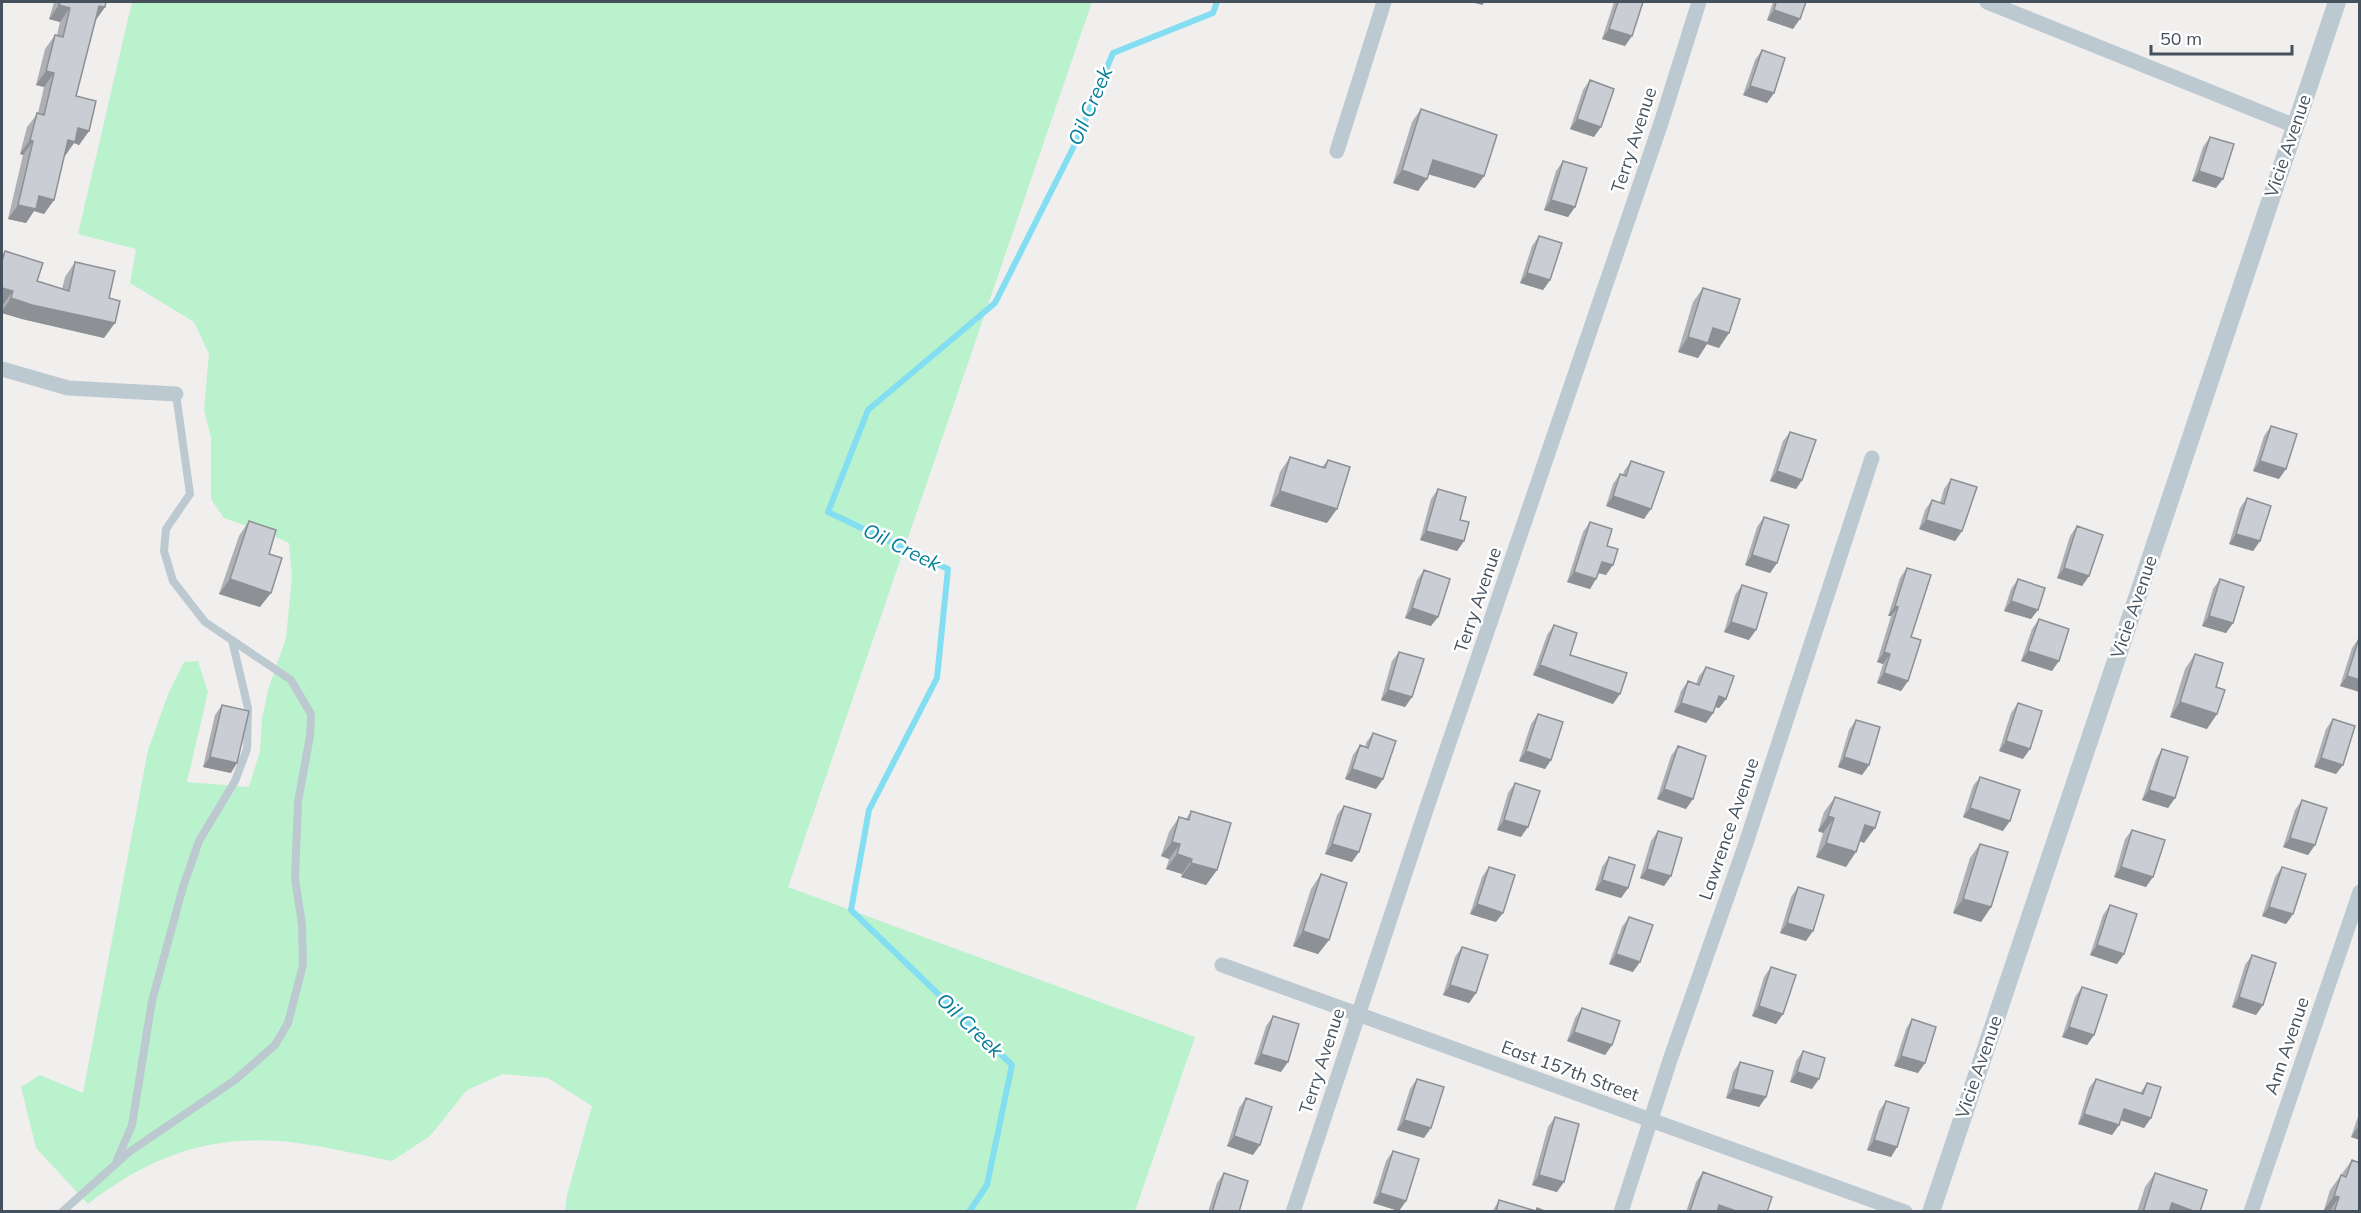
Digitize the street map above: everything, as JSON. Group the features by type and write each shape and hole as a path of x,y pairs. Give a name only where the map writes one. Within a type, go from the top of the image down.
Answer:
{"street":[{"path":"1337,151 1384,2"},
{"name":"Terry Avenue","path":"1293,1212 1358,1014 1661,123 1699,2"},
{"path":"1987,2 2295,126"},
{"name":"Vicie Avenue","path":"1931,1212 2337,2"},
{"path":"2,369 68,388 176,394"},
{"name":"Lawrence Avenue","path":"1621,1212 1670,1060 1745,846 1872,458"},
{"name":"Ann Avenue","path":"2251,1212 2360,892"},
{"name":"East 157th Street","path":"1222,965 1905,1212"}],"lane":[{"path":"62,1212 129,1152 235,1080 275,1045 288,1023 303,965 302,924 295,879 298,802 310,736 311,714 291,680 206,622 173,581 164,550 166,529 190,494 176,394"},
{"path":"116,1164 132,1125 152,1001 183,887 199,841 235,782 247,749 248,708 232,640"}],"green space":[{"path":"132,2 1092,2 788,887 1195,1037 1135,1211 565,1211 567,1195 592,1106 548,1078 503,1074 467,1090 430,1136 392,1161 293,1142 252,1140 226,1142 177,1154 154,1163 132,1174 88,1204 36,1148 21,1087 40,1075 83,1093 148,750 169,692 184,662 198,661 208,692 187,782 249,787 260,751 262,719 268,690 286,638 292,577 289,543 224,518 211,499 211,438 204,410 209,354 194,322 130,283 136,249 78,234"}],"building":[{"path":"60,2 106,2 105,7 99,6 76,96 96,101 89,131 78,128 75,142 68,140 54,200 39,196 36,209 18,205 37,113 44,115 54,73 46,71 55,35 63,37 70,8 59,5"},
{"path":"1618,2 1643,2 1632,36 1609,29"},
{"path":"1776,2 1806,2 1800,19 1774,10"},
{"path":"1762,50 1785,58 1774,93 1750,86"},
{"path":"1590,80 1614,89 1601,127 1577,119"},
{"path":"1421,109 1497,135 1484,176 1433,160 1427,179 1402,170"},
{"path":"2210,137 2234,144 2223,179 2199,171"},
{"path":"1563,161 1587,168 1575,207 1551,200"},
{"path":"1539,236 1562,243 1550,280 1527,273"},
{"path":"5,251 43,263 37,281 69,291 75,262 115,271 109,298 120,301 115,323 32,305 11,298 13,291 2,288 2,261"},
{"path":"1703,288 1740,299 1729,333 1713,328 1708,343 1688,337"},
{"path":"2271,426 2297,434 2286,469 2260,461"},
{"path":"1790,432 1816,440 1802,480 1777,471"},
{"path":"1290,457 1325,468 1328,460 1350,467 1337,509 1280,491"},
{"path":"1631,461 1664,472 1651,509 1613,496 1620,474 1626,476"},
{"path":"1951,479 1977,487 1962,531 1926,520 1932,500 1944,504"},
{"path":"1438,489 1466,497 1460,520 1469,522 1464,541 1426,531"},
{"path":"2247,498 2271,506 2260,541 2236,534"},
{"path":"1764,517 1789,525 1777,563 1752,555"},
{"path":"249,521 276,530 269,554 282,558 271,593 230,579"},
{"path":"1590,522 1612,529 1607,546 1618,549 1613,565 1602,562 1596,579 1574,572"},
{"path":"2077,526 2103,535 2089,576 2064,568"},
{"path":"1907,568 1931,575 1911,637 1921,640 1908,681 1884,673 1890,654 1884,652"},
{"path":"1424,570 1450,579 1438,617 1412,608"},
{"path":"2018,579 2045,588 2038,610 2011,601"},
{"path":"2220,579 2244,587 2233,623 2209,616"},
{"path":"1742,585 1767,593 1756,630 1731,622"},
{"path":"2039,619 2069,629 2059,661 2028,651"},
{"path":"1554,625 1577,633 1570,655 1627,673 1620,694 1540,665"},
{"path":"2360,638 2360,680 2347,676"},
{"path":"1399,652 1424,659 1412,697 1388,690"},
{"path":"2195,654 2223,663 2216,687 2225,690 2217,714 2180,702"},
{"path":"1706,667 1734,676 1726,699 1719,696 1713,713 1681,703 1688,681 1699,685"},
{"path":"2018,703 2042,711 2030,749 2006,741"},
{"path":"222,705 249,711 237,763 210,757"},
{"path":"1538,714 1563,722 1551,760 1526,751"},
{"path":"2333,719 2355,726 2343,765 2321,758"},
{"path":"1856,720 1880,727 1869,765 1844,757"},
{"path":"1373,733 1396,741 1383,779 1352,769 1360,745 1368,748"},
{"path":"1678,746 1706,756 1693,799 1664,789"},
{"path":"2162,749 2188,757 2175,798 2149,790"},
{"path":"1980,777 2020,790 2010,821 1970,808"},
{"path":"1515,783 1540,791 1528,827 1504,820"},
{"path":"1835,797 1880,812 1875,828 1865,825 1856,852 1826,843 1834,818 1828,816"},
{"path":"2302,800 2327,808 2315,845 2290,838"},
{"path":"1344,806 1371,814 1359,852 1332,844"},
{"path":"1191,811 1231,823 1217,870 1191,863 1192,859 1177,854 1180,844 1172,842 1179,817 1189,820"},
{"path":"2132,830 2165,840 2153,877 2121,867"},
{"path":"1658,831 1682,838 1671,876 1647,869"},
{"path":"1980,844 2008,852 1991,907 1963,899"},
{"path":"1609,857 1635,865 1628,888 1602,880"},
{"path":"1489,867 1515,875 1503,913 1477,904"},
{"path":"2282,867 2306,874 2293,914 2269,907"},
{"path":"1321,874 1347,883 1329,940 1303,931"},
{"path":"1798,887 1824,895 1813,931 1787,923"},
{"path":"2110,905 2137,914 2124,954 2097,945"},
{"path":"1629,917 1653,925 1640,962 1616,954"},
{"path":"1462,947 1488,955 1476,993 1450,985"},
{"path":"2252,955 2276,963 2263,1005 2239,997"},
{"path":"1771,967 1796,975 1783,1014 1759,1006"},
{"path":"2082,987 2107,995 2094,1035 2069,1027"},
{"path":"1582,1008 1620,1021 1612,1045 1574,1032"},
{"path":"1273,1016 1299,1024 1288,1062 1261,1054"},
{"path":"1912,1019 1936,1027 1925,1063 1901,1056"},
{"path":"1803,1051 1825,1058 1819,1079 1797,1072"},
{"path":"1740,1062 1773,1071 1766,1097 1733,1089"},
{"path":"1417,1079 1444,1087 1431,1128 1404,1120"},
{"path":"2096,1079 2143,1094 2147,1083 2161,1087 2151,1118 2124,1109 2119,1125 2084,1114"},
{"path":"1246,1098 1272,1107 1260,1145 1234,1136"},
{"path":"1886,1101 1909,1108 1897,1147 1874,1140"},
{"path":"1555,1117 1579,1124 1564,1182 1539,1175"},
{"path":"1393,1151 1419,1159 1406,1201 1380,1193"},
{"path":"2352,1160 2360,1163 2360,1212 2334,1212 2339,1197 2334,1196 2341,1175 2346,1177"},
{"path":"1703,1172 1772,1197 1767,1212 1739,1212 1719,1205 1717,1212 1690,1211"},
{"path":"1224,1173 1248,1181 1239,1212 1212,1212"},
{"path":"2155,1173 2207,1190 2200,1212 2172,1203 2169,1212 2143,1212"},
{"path":"1499,1200 1536,1211 1537,1208 1547,1212 1496,1212"}],"waterway":[{"name":"Oil Creek","path":"969,1212 987,1185 1012,1065 851,910 869,810 937,678 948,569 828,512 868,410 995,303 1076,142 1113,53 1213,13 1217,2"}]}
